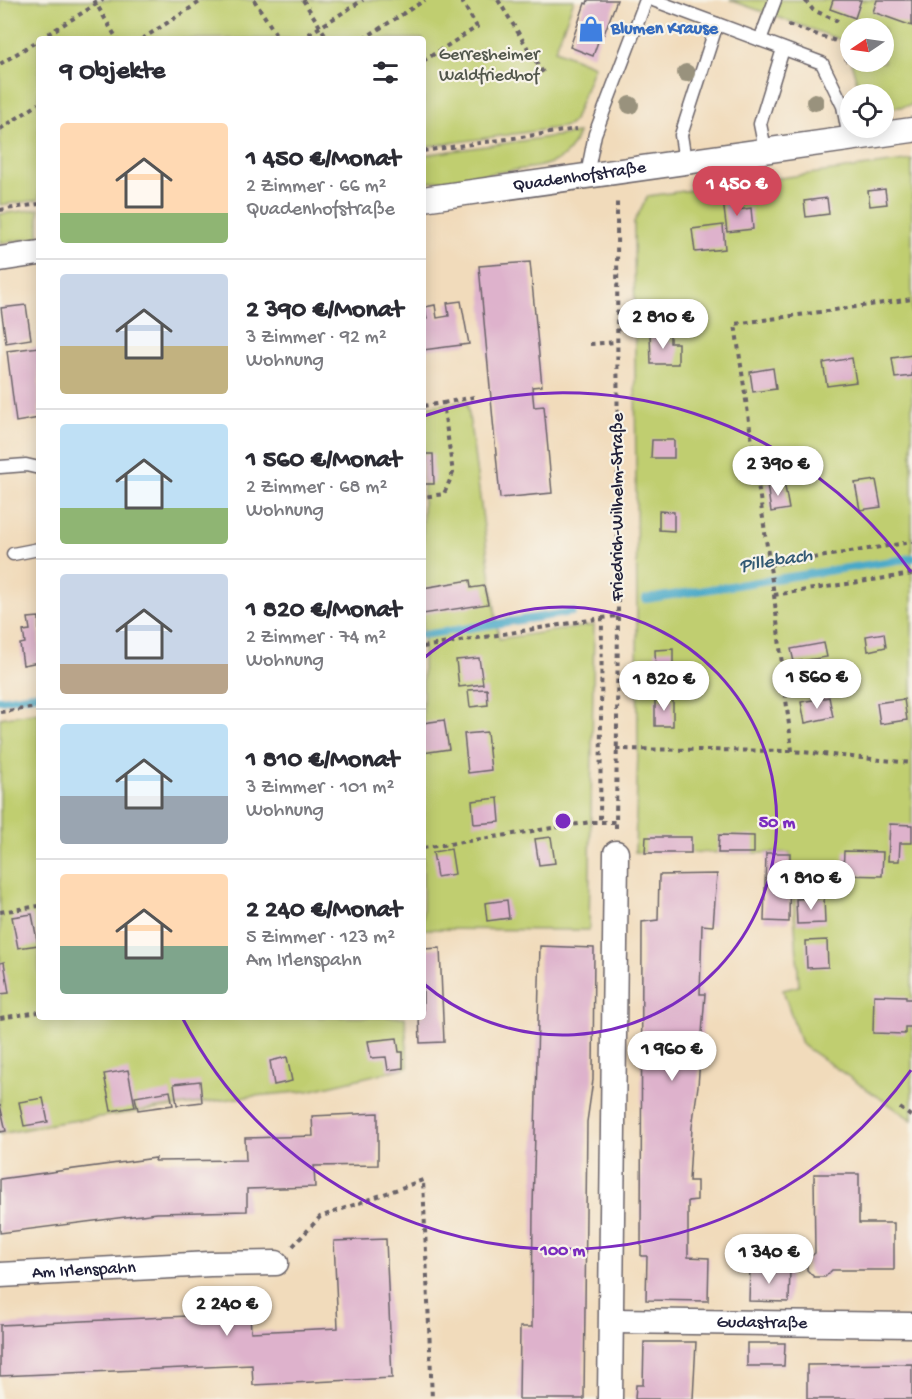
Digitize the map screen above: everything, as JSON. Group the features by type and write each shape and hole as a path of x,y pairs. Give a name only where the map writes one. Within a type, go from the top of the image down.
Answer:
{"street":[{"name":"Quadenhofstraße","path":"894,132 912,130"},
{"name":"Quadenhofstraße","path":"426,199 849,138"},
{"path":"0,259 36,253"},
{"path":"610,1399 616,843"},
{"name":"Am Irlenspahn","path":"0,1275 210,1264 276,1263"},
{"name":"Gudastraße","path":"612,1321 912,1325"}],"lane":[{"path":"587,175 595,134 646,0"},
{"path":"653,0 822,63 840,100"},
{"path":"760,40 775,0"},
{"path":"685,161 681,135 717,24"},
{"path":"765,149 760,124 783,49"},
{"path":"0,467 26,465 36,467"},
{"path":"13,554 36,550"}],"path":[{"path":"44,36 95,2 103,0"},
{"path":"148,36 202,0"},
{"path":"254,0 277,36"},
{"path":"303,0 326,36"},
{"path":"306,36 363,0"},
{"path":"368,36 425,0"},
{"path":"426,58 477,27 461,0"},
{"path":"498,0 545,76"},
{"path":"805,0 813,10 838,21"},
{"path":"95,2 115,36"},
{"path":"0,64 36,41"},
{"path":"0,129 36,106"},
{"path":"426,151 579,129"},
{"name":"Friedrich-Wilhelm-Straße","path":"615,171 617,186 618,616 616,843"},
{"path":"0,210 36,204"},
{"path":"792,752 774,595 735,324 912,299"},
{"path":"590,344 617,342"},
{"path":"426,406 474,397"},
{"path":"426,497 444,494 453,473 443,403"},
{"path":"769,565 912,542"},
{"path":"774,595 912,574"},
{"path":"426,647 618,616"},
{"path":"600,822 602,618"},
{"path":"0,712 36,706"},
{"path":"616,749 792,752 912,762"},
{"path":"426,848 600,822 616,822"},
{"path":"0,912 36,906"},
{"path":"0,1018 36,1012"},
{"path":"900,1108 912,1117"},
{"path":"276,1263 321,1217 423,1180 432,1399"}],"green space":[{"name":"Gerresheimer Waldfriedhof","path":"0,0 574,0 555,50 594,66 574,120 569,125 426,147 426,36 36,36 36,200 0,205"},
{"path":"730,0 912,0 912,105 894,108 894,84 859,84 854,72 894,72 894,18 840,18 840,40"},
{"path":"578,133 568,152 558,160 545,165 426,183 426,155"},
{"path":"912,160 912,1120 801,1044 783,990 799,986 790,853 635,852 638,749 634,222 648,196"},
{"path":"36,209 36,237 0,243 0,214"},
{"path":"467,401 499,639 594,625 589,930 426,929 426,407"},
{"path":"36,712 36,1020 405,1020 408,1067 308,1091 244,1097 57,1123 0,1134 0,718"}],"building":[{"name":"Blumen Krause","path":"588,0 617,0 593,56 570,47"},
{"path":"833,0 861,0 855,18 830,9"},
{"path":"877,0 912,0 912,26 894,18 873,12"},
{"path":"885,189 887,204 870,206 868,191"},
{"path":"827,198 829,214 806,217 804,201"},
{"path":"736,199 738,210 751,208 753,229 727,232 723,201"},
{"path":"723,225 725,249 695,252 692,229"},
{"path":"530,262 542,386 532,387 534,407 544,406 552,493 500,498 479,266"},
{"path":"461,301 469,344 426,350 426,307 435,305 437,318 449,316 447,303"},
{"path":"26,305 31,339 6,343 1,308"},
{"path":"670,333 670,343 678,343 678,364 651,364 650,334"},
{"path":"36,347 36,419 16,422 7,351"},
{"path":"912,355 912,376 895,378 892,358"},
{"path":"852,358 856,382 827,386 823,363"},
{"path":"773,368 776,389 753,392 750,372"},
{"path":"652,440 674,440 674,458 651,458"},
{"path":"426,454 433,454 434,484 426,484"},
{"path":"876,480 881,507 860,510 855,483"},
{"path":"784,481 789,509 771,512 767,484"},
{"path":"659,511 674,512 674,531 659,530"},
{"path":"470,580 471,588 484,586 488,604 426,614 426,587"},
{"path":"36,617 36,663 23,665 20,644 25,643 23,631 30,630 28,618"},
{"path":"884,633 886,647 868,651 866,636"},
{"path":"824,643 827,657 794,662 791,649"},
{"path":"673,649 673,676 656,676 655,650"},
{"path":"479,658 483,684 459,687 456,660"},
{"path":"487,689 488,705 470,707 468,690"},
{"path":"829,697 833,717 805,723 801,702"},
{"path":"655,699 673,699 673,726 655,726"},
{"path":"904,699 907,720 880,724 877,703"},
{"path":"444,720 449,749 426,753 426,723"},
{"path":"487,732 491,770 468,773 464,734"},
{"path":"498,798 500,822 474,824 472,801"},
{"path":"890,824 912,825 912,843 900,843 899,861 888,861"},
{"path":"719,835 754,836 754,853 718,853"},
{"path":"551,837 555,863 539,865 535,839"},
{"path":"646,837 691,837 691,853 645,853"},
{"path":"451,849 455,874 437,877 433,852"},
{"path":"844,851 883,852 882,876 843,875"},
{"path":"766,853 790,853 789,922 764,921"},
{"path":"797,868 820,868 819,891 797,890"},
{"path":"717,874 713,926 702,925 700,994 705,994 689,1181 697,1181 697,1200 688,1201 688,1257 709,1258 708,1301 646,1300 647,1256 641,1256 642,922 658,920 659,875"},
{"path":"824,897 825,923 797,924 796,899"},
{"path":"507,900 509,918 487,921 485,903"},
{"path":"32,914 36,945 18,948 12,917"},
{"path":"827,940 828,967 807,968 806,941"},
{"path":"540,946 594,948 593,1080 587,1122 584,1399 519,1399 520,1327 532,1327"},
{"path":"440,948 444,1042 420,1043 419,1020 426,1020 426,949"},
{"path":"4,962 9,993 0,994 0,963"},
{"path":"874,995 906,996 906,999 912,999 912,1027 905,1027 905,1034 873,1033"},
{"path":"397,1038 399,1052 403,1052 403,1068 388,1070 386,1057 371,1058 368,1041"},
{"path":"287,1057 292,1081 274,1085 270,1061"},
{"path":"128,1070 135,1107 111,1111 104,1074"},
{"path":"200,1081 202,1102 177,1105 174,1084"},
{"path":"170,1091 173,1105 138,1110 135,1097"},
{"path":"43,1098 48,1122 24,1126 19,1102"},
{"path":"0,1105 6,1131 0,1132"},
{"path":"378,1113 378,1165 314,1166 315,1187 247,1189 247,1211 157,1213 0,1233 0,1179 156,1158 155,1161 246,1160 245,1138 313,1136 312,1116"},
{"path":"814,1174 859,1174 859,1223 894,1223 894,1270 832,1270 825,1277 814,1277 807,1270 807,1260 815,1253"},
{"path":"386,1239 392,1378 253,1385 252,1365 0,1376 0,1325 250,1313 251,1332 338,1328 334,1241"},
{"path":"750,1268 790,1269 789,1302 749,1301"},
{"path":"644,1342 696,1342 693,1399 635,1399 636,1385 643,1385"},
{"path":"747,1343 785,1343 784,1366 747,1366"},
{"path":"912,1364 912,1399 807,1399 807,1365"}],"waterway":[{"name":"Pillebach","path":"646,599 912,558"},
{"name":"Pillebach","path":"426,635 572,612"},
{"name":"Pillebach","path":"0,700 36,694"}],"place":[{"name":"Blumen Krause","path":"591,29"}]}
